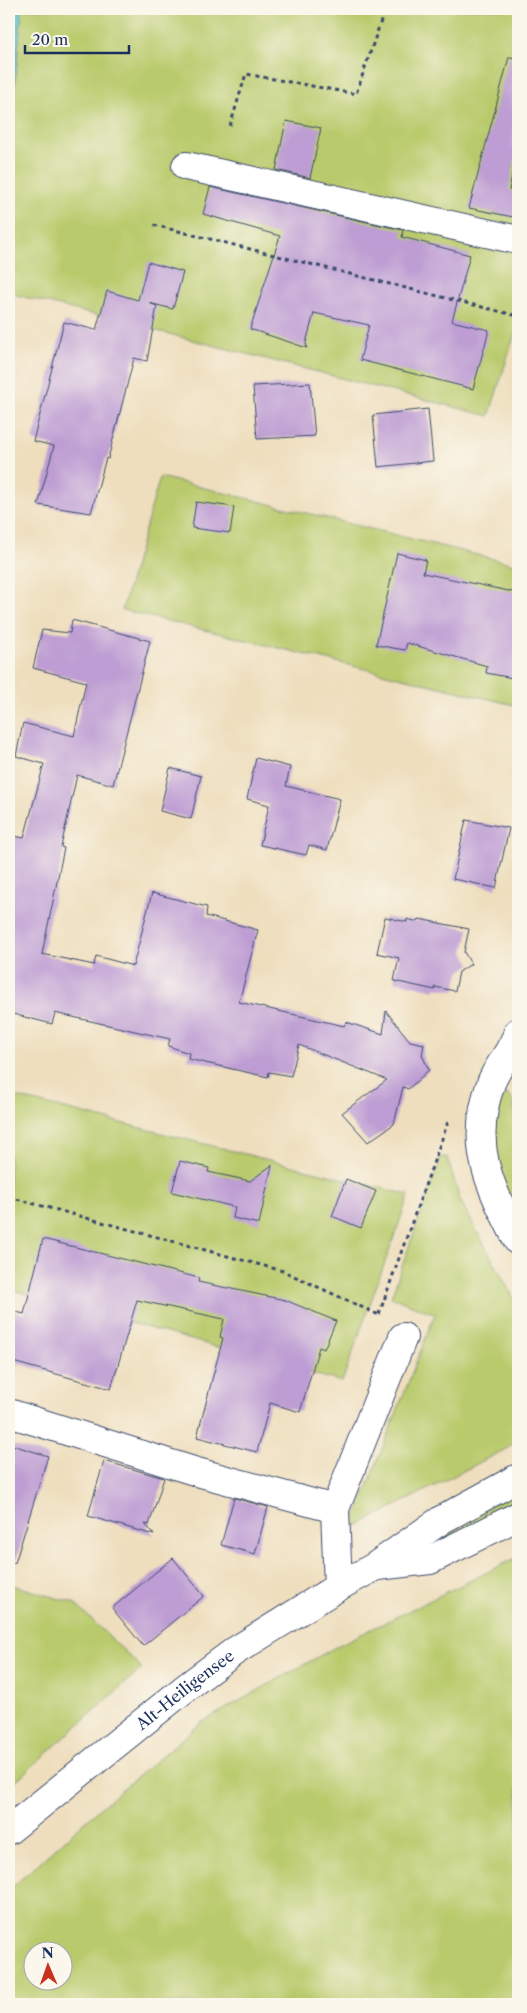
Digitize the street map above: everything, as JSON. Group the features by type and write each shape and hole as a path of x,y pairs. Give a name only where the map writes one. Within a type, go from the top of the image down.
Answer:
{"main road":[{"path":"186,166 518,240"},
{"path":"518,1041 491,1083 482,1124 482,1156 491,1188 518,1241"},
{"path":"338,1587 335,1509 403,1337"},
{"path":"9,1413 197,1472 335,1509"},
{"name":"Alt-Heiligensee","path":"9,1830 48,1797 235,1651 338,1587 374,1567 441,1520 518,1478"},
{"path":"374,1567 430,1560 518,1516"}],"path":[{"path":"230,126 246,74 356,94 384,9"},
{"path":"154,225 518,316"},
{"path":"9,1197 284,1271 379,1315 450,1117"}],"green space":[{"path":"22,9 518,9 518,324 489,416 9,293 9,145"},
{"path":"160,477 518,565 518,706 122,610"},
{"path":"506,1094 513,1099 518,1147 518,1219 502,1180 495,1152 495,1125 501,1101"},
{"path":"9,1095 409,1195 342,1382 9,1289"},
{"path":"441,1157 447,1157 460,1200 518,1306 518,1439 508,1448 351,1529 435,1314 391,1297"},
{"path":"518,1490 518,1504 442,1541 439,1537 439,1533"},
{"path":"518,1557 518,2004 9,2004 9,1890 101,1807 202,1722 339,1645"},
{"path":"9,1584 74,1603 142,1668 9,1787"}],"water":[{"path":"9,9 22,9 9,145"}],"building":[{"path":"509,57 518,58 518,145 509,190 518,192 518,218 469,208"},
{"path":"286,121 321,128 310,178 276,170"},
{"path":"210,187 403,230 402,237 470,255 452,321 489,330 473,389 360,360 369,325 314,313 306,343 307,348 250,329 280,236 203,214"},
{"path":"148,262 183,272 173,309 149,303 157,306 147,361 134,358 108,459 106,458 91,513 38,505 54,446 33,441 64,322 96,330 107,291 138,300"},
{"path":"310,383 315,436 257,439 253,386"},
{"path":"428,409 433,461 378,467 373,415"},
{"path":"196,502 234,507 230,533 192,528"},
{"path":"397,553 426,560 423,573 518,593 518,679 486,673 487,666 407,643 405,650 376,645"},
{"path":"72,620 150,641 113,785 77,775 61,847 64,848 42,954 94,965 96,956 133,966 152,893 207,907 206,916 258,930 239,1002 344,1026 346,1022 383,1034 386,1011 410,1041 424,1044 422,1055 429,1070 408,1089 403,1087 394,1124 368,1142 342,1113 387,1080 299,1045 291,1076 269,1072 268,1077 188,1059 189,1053 168,1046 170,1039 55,1013 52,1024 9,1013 9,835 24,838 44,764 16,756 23,723 74,736 86,682 33,668 42,630 70,633"},
{"path":"256,758 290,767 286,786 340,799 327,850 309,845 306,855 260,845 269,805 247,799"},
{"path":"170,768 201,776 191,819 160,811"},
{"path":"466,820 509,828 496,888 453,879"},
{"path":"385,917 407,922 407,919 418,922 419,919 469,929 464,952 471,964 459,972 455,991 435,987 435,990 394,981 399,958 377,953"},
{"path":"180,1161 209,1168 208,1172 250,1181 272,1165 259,1224 233,1218 235,1207 172,1192"},
{"path":"346,1179 376,1191 361,1228 332,1216"},
{"path":"43,1239 199,1278 198,1282 285,1300 336,1321 324,1349 319,1347 300,1412 270,1403 257,1452 197,1437 223,1338 220,1337 224,1319 137,1300 111,1389 9,1361 9,1310 24,1314"},
{"path":"9,1444 48,1456 15,1563 9,1562"},
{"path":"104,1461 164,1478 149,1525 145,1524 154,1535 88,1516"},
{"path":"234,1498 268,1507 255,1554 221,1545"},
{"path":"173,1558 204,1596 143,1646 112,1608"}]}
